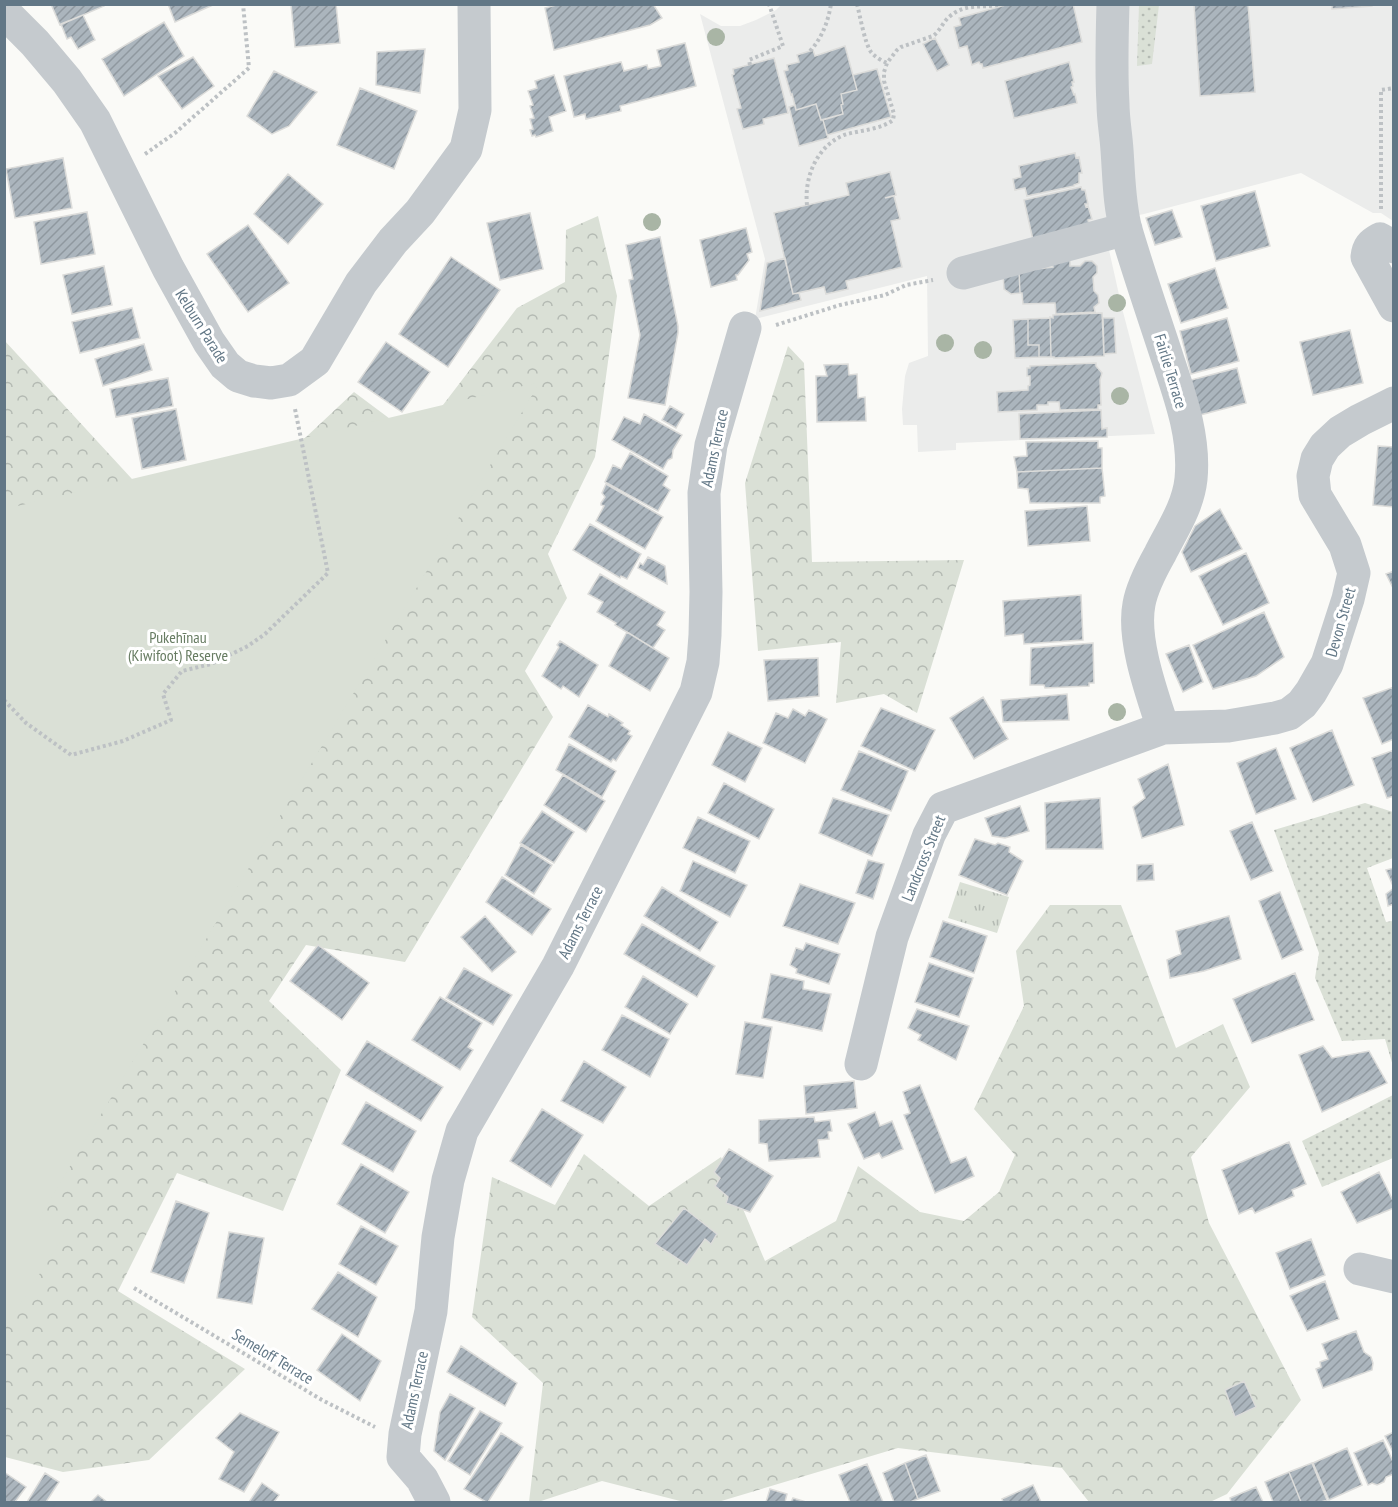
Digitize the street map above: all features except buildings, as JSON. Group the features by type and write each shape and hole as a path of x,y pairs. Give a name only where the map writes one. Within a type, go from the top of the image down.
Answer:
{"street":[{"path":"289,380 315,361 361,283 420,212 466,149 475,110 474,4"},
{"name":"Fairlie Terrace","path":"1113,4 1113,105 1119,195 1126,229 1174,378 1192,445 1191,480 1187,499 1145,584 1138,605 1143,662 1163,728"},
{"name":"Kelburn Parade","path":"4,12 35,43 67,81 95,121 168,268 209,342 225,365 238,376 254,381 289,380"},
{"path":"963,273 1126,229"},
{"path":"1394,247 1380,239 1368,248 1367,257 1394,306"},
{"name":"Adams Terrace","path":"434,1503 422,1479 403,1457 405,1434 431,1311 438,1237 448,1180 462,1131 558,966 696,692 703,662 705,635 704,493 711,446 760,327"},
{"name":"Devon Street","path":"1163,728 1228,726 1275,718 1289,714 1302,704 1311,692 1327,664 1354,573 1345,545 1315,495 1313,476 1317,459 1325,446 1340,432 1394,404"},
{"name":"Landcross Street","path":"861,1064 892,937 928,835 943,808 1163,728"},
{"path":"1360,1269 1394,1276"}],"path":[{"path":"120,171 175,133 249,68 243,4"},
{"path":"750,65 749,60 783,46 769,4"},
{"path":"810,51 822,34 829,17 831,4"},
{"path":"857,4 871,52 887,63"},
{"path":"807,205 806,194 810,172 822,151 845,135 881,126 893,120 894,114 884,81 884,72 893,55 901,47 937,33 945,21 958,10 975,6 989,8 1002,4"},
{"path":"1381,213 1381,90 1394,88"},
{"path":"760,327 885,295 906,285 963,273"},
{"path":"4,700 26,723 72,755 123,741 171,720 163,694 182,671 211,664 248,646 265,634 328,573 289,380"},
{"name":"Semeloff Terrace","path":"134,1288 322,1400 373,1426 405,1434"}],"shaded area":[{"path":"782,4 1393,5 1393,221 1381,213 1373,213 1301,173 1144,214 1094,224 1109,250 1155,434 956,443 956,450 918,452 917,425 903,425 902,409 905,376 909,363 928,356 927,276 755,319 765,259 700,14 721,26 740,26 776,10"}],"green space":[{"path":"1139,5 1159,5 1152,64 1137,66"},
{"path":"598,216 617,296 595,457 548,554 567,598 525,671 553,717 405,962 306,945 269,1001 341,1070 283,1211 177,1173 118,1291 245,1369 149,1460 63,1472 5,1457 4,340 155,504 288,454 354,392 417,439 517,308 565,282 566,230"},
{"path":"788,346 804,363 812,562 964,560 917,713 884,694 836,703 841,642 758,651 745,483"},
{"name":"Pukehīnau (Kiwifoot) Reserve","path":"540,382 39,1218 65,1234 5,1328 5,509"},
{"path":"1365,803 1393,812 1393,858 1367,868 1386,922 1393,921 1393,1066 1385,1039 1342,1041 1315,978 1319,953 1274,830"},
{"path":"960,882 1009,897 997,933 948,918"},
{"path":"1050,905 1121,905 1176,1048 1223,1024 1250,1087 1191,1157 1209,1223 1301,1400 1227,1494 1210,1502 1089,1502 1062,1468 898,1448 718,1502 684,1502 602,1481 538,1502 529,1502 543,1383 472,1317 492,1177 555,1205 584,1154 649,1206 721,1157 765,1261 836,1221 858,1166 920,1212 964,1221 999,1192 1015,1155 974,1109 1024,1006 1016,951"},
{"path":"1393,1095 1393,1158 1322,1187 1302,1141"}]}
